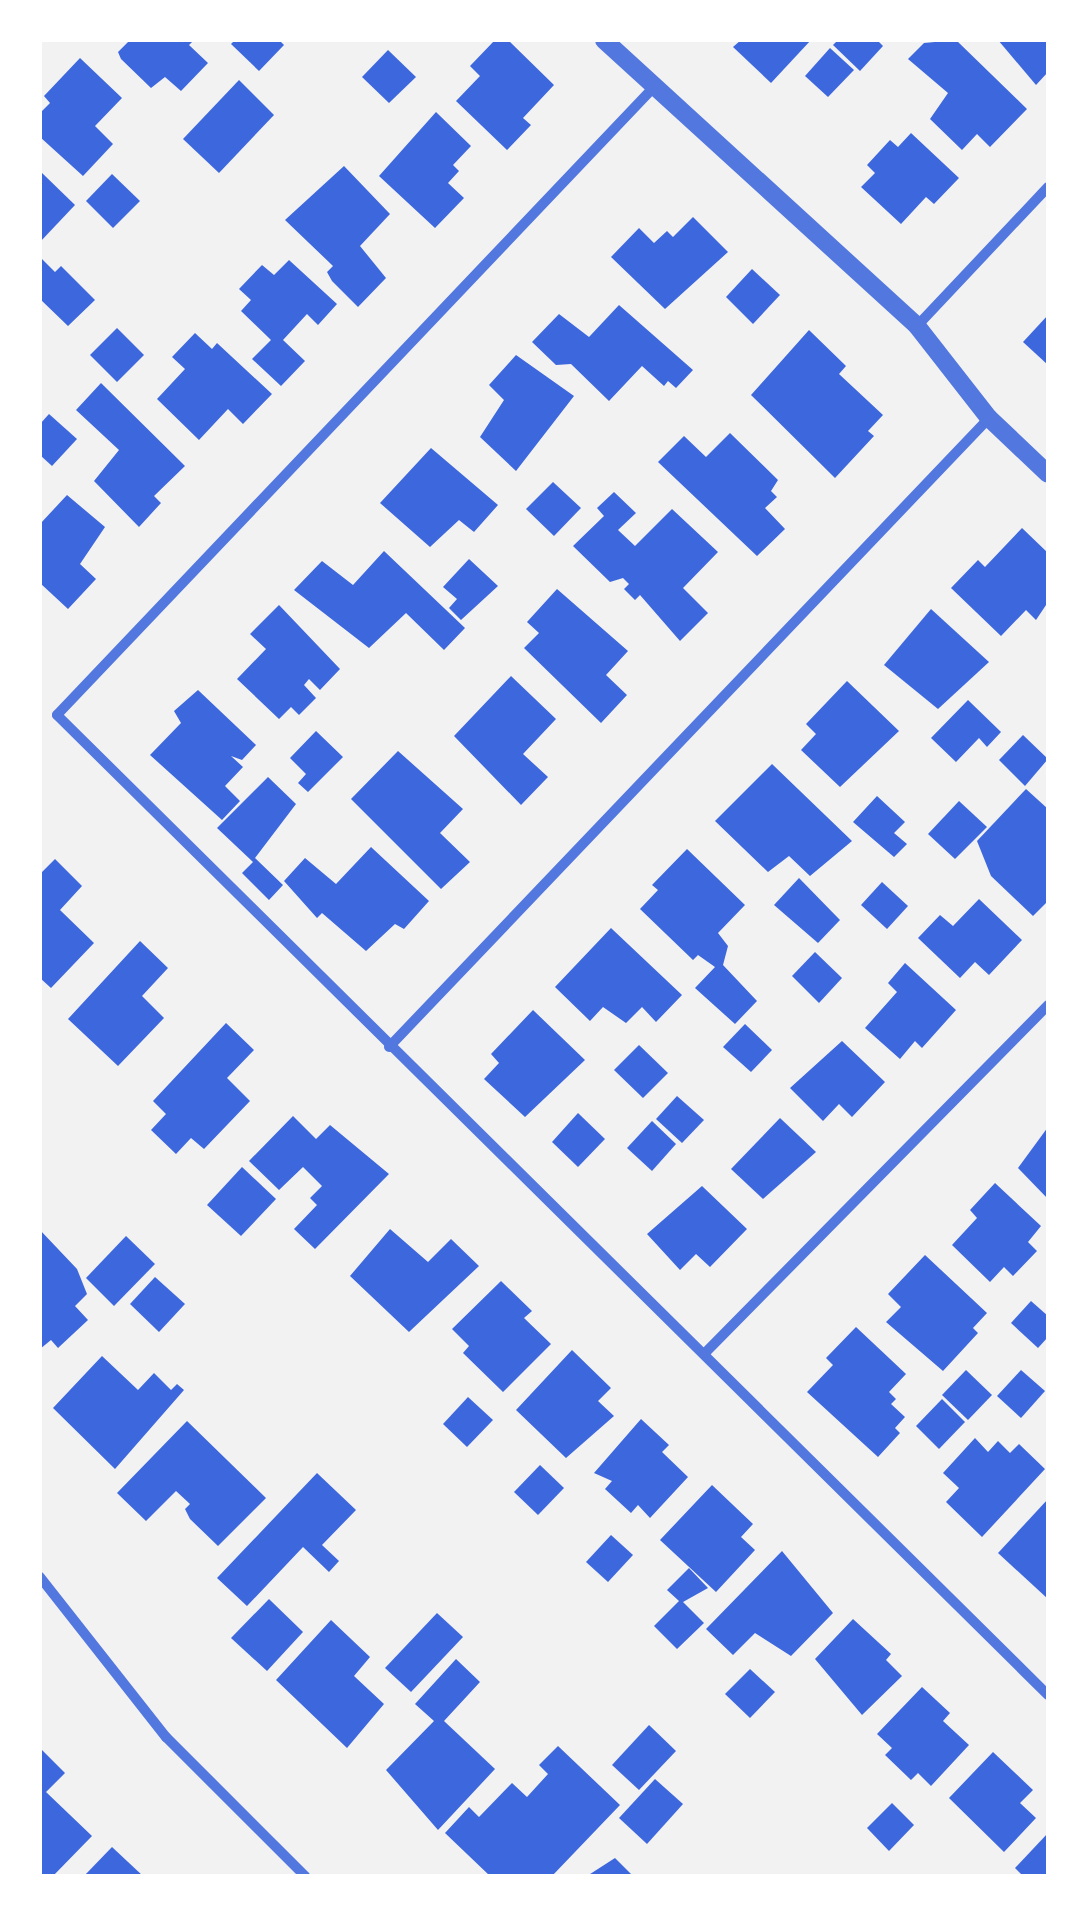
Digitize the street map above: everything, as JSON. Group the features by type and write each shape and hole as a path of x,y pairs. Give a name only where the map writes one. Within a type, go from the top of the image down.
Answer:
{"street":[{"path":"604,40 652,88 917,326 989,418 1048,474"},
{"path":"652,88 57,715 1048,1695"},
{"path":"917,326 1048,187"},
{"path":"389,1047 989,418"},
{"path":"705,1353 1048,1005"},
{"path":"40,1578 166,1737 305,1876"}],"building":[{"path":"130,40 194,40 189,45 208,63 181,91 165,77 151,88 121,59 118,52"},
{"path":"235,40 279,40 284,45 259,71 231,44"},
{"path":"495,40 508,40 554,85 523,118 531,125 507,150 456,101 480,76 470,66"},
{"path":"741,40 811,40 771,83 733,47"},
{"path":"838,40 877,40 883,46 860,71 833,45"},
{"path":"956,40 1027,109 990,147 977,134 962,150 930,119 948,93 908,59 924,43"},
{"path":"998,40 1048,40 1048,72 1036,85"},
{"path":"830,48 854,70 828,97 805,76"},
{"path":"388,50 416,77 389,103 362,77"},
{"path":"80,58 122,98 95,126 113,144 83,176 40,137 40,113 50,103 44,96"},
{"path":"239,80 274,115 219,173 183,139"},
{"path":"436,112 471,146 453,165 459,171 448,183 464,198 435,228 379,176"},
{"path":"911,133 959,178 934,204 926,197 901,224 861,187 875,173 867,165 890,140 898,147"},
{"path":"344,166 390,214 360,246 386,278 358,307 332,281 327,272 333,266 285,220"},
{"path":"40,171 75,205 40,242"},
{"path":"112,174 140,201 113,228 86,201"},
{"path":"693,217 728,252 665,309 611,257 639,228 654,243 667,231 673,237"},
{"path":"40,257 55,272 61,266 95,300 68,326 40,299"},
{"path":"289,260 337,304 318,325 307,314 283,340 305,361 281,386 252,359 271,340 241,311 251,300 239,289 262,265 274,275"},
{"path":"752,269 780,295 753,324 726,297"},
{"path":"619,305 693,370 676,388 668,381 664,386 642,366 609,401 571,364 556,365 532,342 559,314 589,337"},
{"path":"1048,315 1048,365 1023,342"},
{"path":"117,328 144,355 117,382 90,355"},
{"path":"809,330 846,366 839,374 883,415 868,431 874,436 835,478 751,395"},
{"path":"195,333 212,349 217,343 272,394 243,424 228,409 199,440 157,399 185,369 172,357"},
{"path":"516,355 574,396 516,471 480,437 504,400 489,385"},
{"path":"101,383 185,466 154,496 161,503 139,527 94,481 119,450 76,410"},
{"path":"49,414 77,439 52,466 40,455 40,424"},
{"path":"730,433 778,480 771,491 777,497 765,508 785,529 757,556 658,462 684,436 706,457"},
{"path":"431,448 498,505 474,532 459,520 430,547 380,503"},
{"path":"553,482 581,508 554,536 526,509"},
{"path":"614,492 636,513 618,530 635,546 672,509 718,552 683,588 708,613 680,641 640,595 635,600 624,589 629,584 623,578 610,582 573,546 604,516 597,508"},
{"path":"67,495 105,527 80,564 96,579 68,609 40,583 40,524"},
{"path":"1022,528 1048,553 1048,602 1036,620 1026,610 1001,636 951,588 978,560 985,567"},
{"path":"384,551 465,628 444,650 406,613 369,648 294,590 322,561 353,585"},
{"path":"469,559 498,586 461,620 449,608 457,599 443,587"},
{"path":"557,589 628,651 606,675 627,695 601,723 524,648 539,633 527,622"},
{"path":"279,605 340,669 320,690 309,679 304,685 316,698 299,715 291,707 279,719 237,679 266,649 250,634"},
{"path":"931,609 989,662 938,709 884,665"},
{"path":"511,676 556,719 523,754 548,777 521,805 454,736"},
{"path":"847,681 899,731 840,787 801,750 816,734 806,724"},
{"path":"198,690 256,745 242,760 231,756 243,767 225,786 240,801 222,820 150,755 181,723 174,711"},
{"path":"968,700 1001,732 987,747 979,738 956,762 931,738"},
{"path":"316,731 343,757 308,792 298,783 306,774 290,758"},
{"path":"1023,735 1048,759 1025,786 999,760"},
{"path":"398,751 463,809 440,833 470,862 441,889 351,799"},
{"path":"772,764 852,841 810,876 789,856 768,872 715,821"},
{"path":"268,777 296,804 255,858 283,885 269,900 242,873 253,862 217,828"},
{"path":"1026,789 1048,809 1048,901 1033,916 991,876 977,841"},
{"path":"877,796 905,822 894,833 907,844 894,857 853,822"},
{"path":"959,801 987,827 955,859 928,834"},
{"path":"371,847 429,901 404,929 395,924 366,951 322,913 317,918 284,881 305,858 336,884"},
{"path":"687,849 745,905 718,933 728,946 723,965 757,1001 735,1024 695,988 715,967 698,955 693,960 640,909 658,890 652,885"},
{"path":"55,859 82,886 60,910 94,943 51,988 40,978 40,874"},
{"path":"799,878 840,920 818,943 774,905"},
{"path":"882,882 908,906 887,929 861,905"},
{"path":"979,899 1022,940 989,975 975,962 960,978 918,938 940,915 953,926"},
{"path":"611,928 682,995 656,1022 642,1007 626,1023 603,1007 590,1021 555,987"},
{"path":"140,941 168,968 142,996 164,1018 118,1066 68,1019"},
{"path":"815,952 842,978 819,1003 792,976"},
{"path":"905,963 956,1010 922,1048 915,1041 900,1059 865,1028 897,992 888,983"},
{"path":"533,1010 585,1060 525,1117 484,1079 499,1063 491,1054"},
{"path":"226,1023 254,1050 227,1078 250,1101 204,1149 191,1138 176,1154 151,1130 166,1114 153,1101"},
{"path":"745,1024 772,1050 751,1072 723,1047"},
{"path":"842,1041 885,1082 852,1117 839,1104 823,1121 790,1088"},
{"path":"639,1045 668,1073 643,1098 614,1070"},
{"path":"677,1096 704,1120 682,1143 656,1119"},
{"path":"578,1113 605,1139 578,1167 552,1142"},
{"path":"293,1116 316,1139 330,1125 389,1174 315,1249 294,1229 317,1205 310,1198 322,1186 303,1167 279,1190 249,1161"},
{"path":"780,1118 816,1152 763,1199 731,1169"},
{"path":"652,1121 676,1144 652,1171 627,1148"},
{"path":"1048,1127 1048,1199 1018,1168"},
{"path":"242,1167 276,1199 241,1236 207,1205"},
{"path":"995,1183 1041,1226 1028,1242 1037,1251 1013,1276 1004,1267 990,1282 952,1245 977,1218 970,1210"},
{"path":"702,1186 747,1229 710,1267 696,1254 680,1270 647,1234"},
{"path":"390,1229 428,1262 451,1239 479,1266 409,1332 350,1276"},
{"path":"40,1230 77,1269 87,1294 75,1306 88,1320 58,1348 51,1340 40,1349"},
{"path":"126,1236 155,1264 114,1306 86,1278"},
{"path":"925,1255 987,1313 973,1328 978,1333 943,1371 886,1322 901,1307 888,1294"},
{"path":"155,1277 185,1304 159,1332 130,1304"},
{"path":"501,1281 532,1311 524,1318 551,1344 503,1392 463,1353 469,1346 452,1329"},
{"path":"1031,1301 1048,1316 1048,1337 1038,1348 1011,1323"},
{"path":"856,1327 906,1374 889,1392 896,1399 891,1404 905,1417 895,1428 900,1433 878,1457 807,1392 833,1365 826,1358"},
{"path":"572,1350 611,1388 598,1401 614,1416 566,1458 516,1410"},
{"path":"102,1356 138,1390 154,1373 171,1390 177,1384 184,1390 115,1469 53,1408"},
{"path":"966,1370 992,1395 968,1420 942,1395"},
{"path":"1021,1370 1045,1391 1021,1418 997,1396"},
{"path":"468,1397 493,1420 467,1447 443,1424"},
{"path":"942,1399 965,1422 939,1449 916,1426"},
{"path":"641,1419 669,1445 662,1452 688,1477 650,1518 638,1505 631,1513 605,1489 612,1481 594,1473"},
{"path":"187,1421 266,1498 218,1546 190,1519 185,1509 190,1504 176,1491 146,1521 117,1493"},
{"path":"975,1438 988,1452 998,1441 1010,1453 1019,1444 1045,1469 982,1537 946,1502 959,1488 943,1473"},
{"path":"540,1465 564,1488 538,1515 514,1492"},
{"path":"317,1473 356,1510 322,1545 339,1561 329,1572 303,1547 247,1606 217,1578"},
{"path":"712,1485 753,1524 741,1537 755,1550 716,1592 660,1540"},
{"path":"1048,1499 1048,1599 998,1553"},
{"path":"611,1535 633,1555 608,1582 586,1562"},
{"path":"782,1551 833,1613 791,1656 755,1633 733,1655 706,1629"},
{"path":"689,1568 708,1588 683,1602 704,1623 677,1649 654,1626 679,1601 667,1590"},
{"path":"269,1599 303,1632 267,1671 231,1638"},
{"path":"437,1613 463,1637 411,1692 385,1668"},
{"path":"853,1619 891,1654 886,1660 902,1676 862,1715 815,1659"},
{"path":"331,1620 370,1657 354,1676 384,1704 347,1748 276,1680"},
{"path":"456,1659 480,1682 444,1721 495,1769 438,1830 386,1770 434,1721 415,1704"},
{"path":"750,1669 775,1692 750,1718 725,1694"},
{"path":"922,1687 950,1713 943,1721 969,1745 931,1786 918,1773 911,1780 885,1755 892,1748 877,1734"},
{"path":"649,1725 676,1751 639,1790 612,1765"},
{"path":"558,1746 620,1805 552,1876 490,1876 445,1833 469,1807 479,1817 512,1783 527,1797 548,1774 539,1765"},
{"path":"40,1748 65,1773 46,1792 92,1836 53,1876 40,1876"},
{"path":"993,1752 1033,1790 1020,1803 1036,1818 1004,1852 949,1798"},
{"path":"655,1779 683,1804 647,1844 619,1818"},
{"path":"892,1803 914,1825 889,1851 867,1828"},
{"path":"1048,1833 1048,1876 1023,1876 1015,1868"},
{"path":"112,1847 143,1876 84,1876"},
{"path":"615,1858 633,1876 587,1876"}]}
